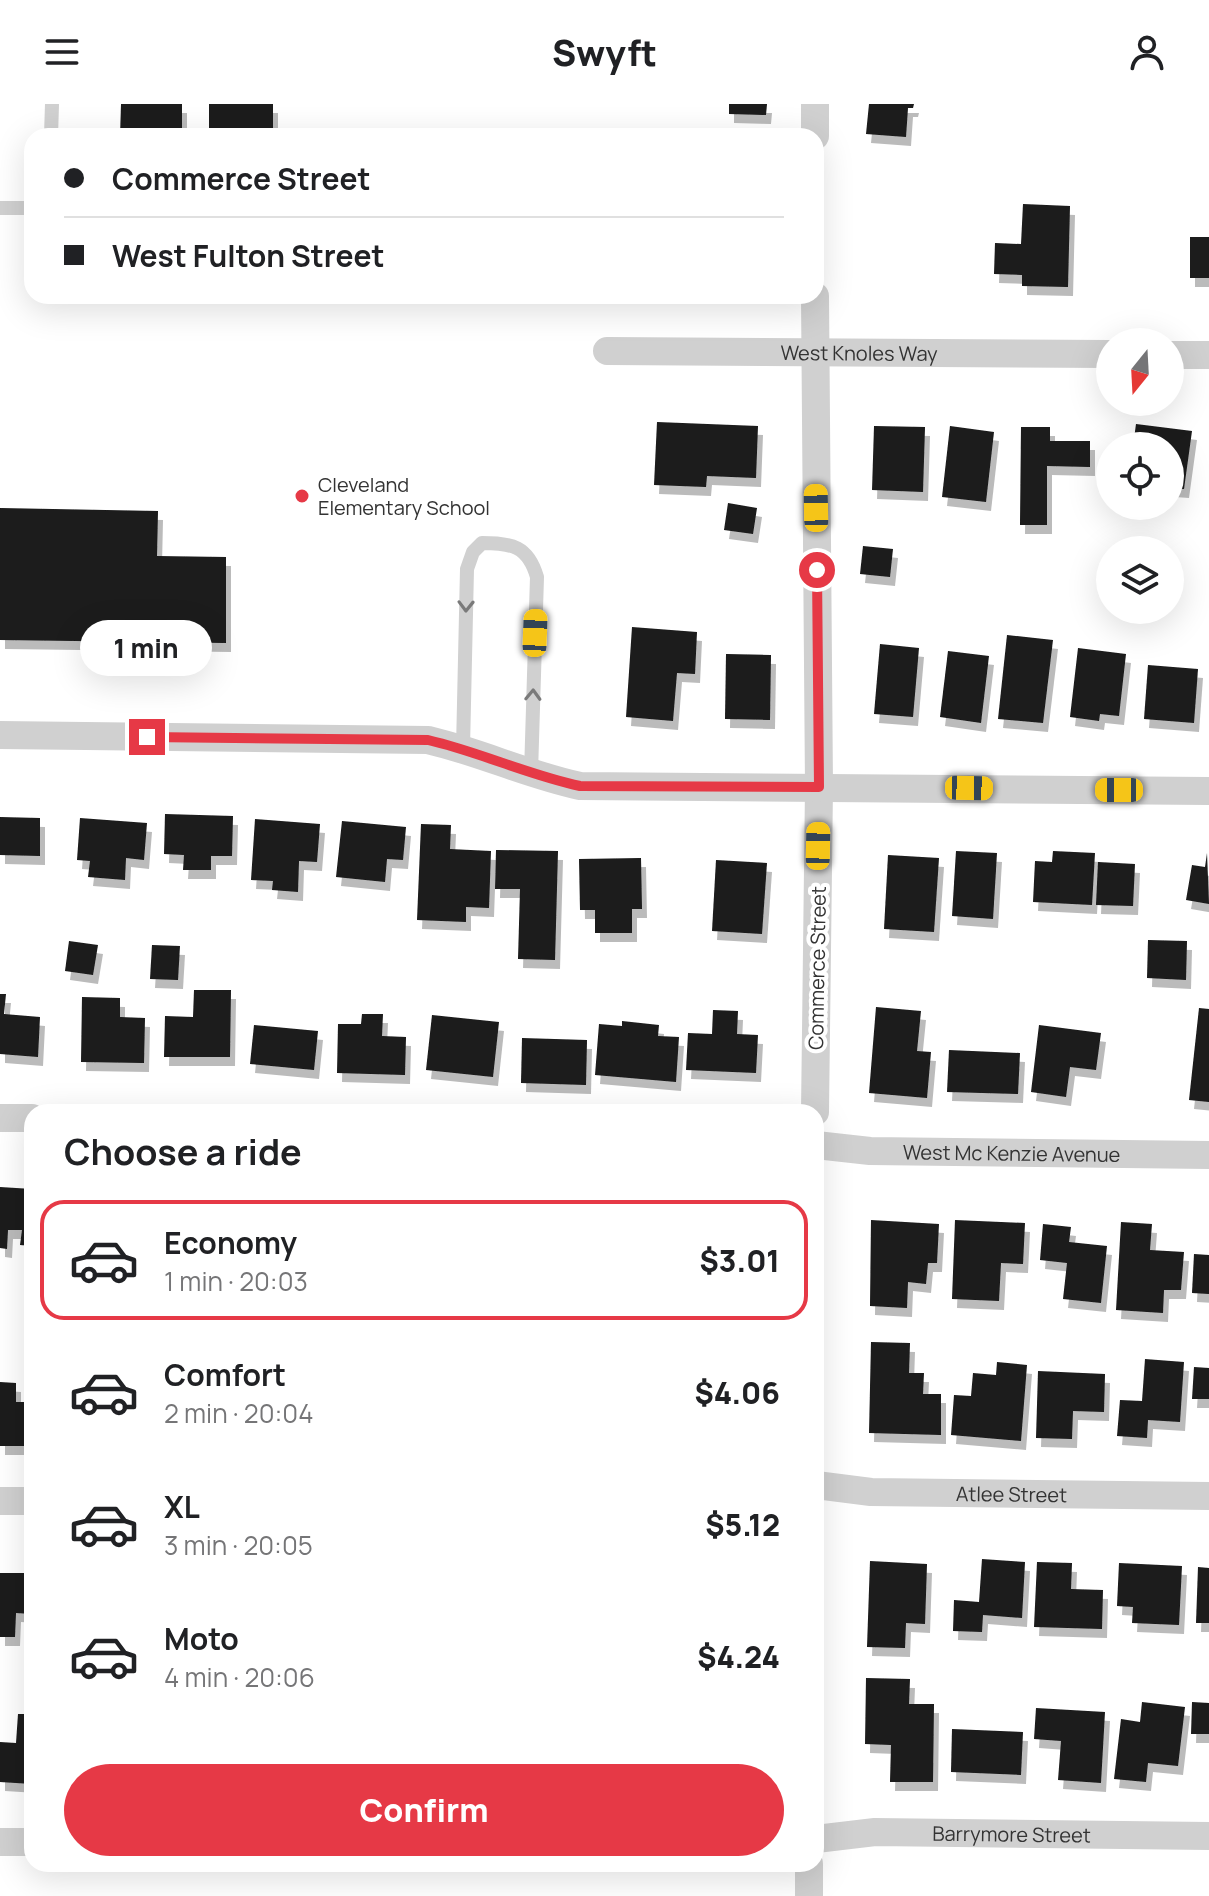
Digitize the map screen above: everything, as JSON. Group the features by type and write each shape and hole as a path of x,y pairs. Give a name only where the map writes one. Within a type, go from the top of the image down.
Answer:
{"street":[{"path":"815,104 815,128"},
{"name":"Commerce Street","path":"815,304 819,787 815,1104"},
{"name":"West Knoles Way","path":"607,351 1096,354"},
{"path":"1184,355 1209,355"},
{"path":"0,735 428,740 463,748 531,773 580,786 1209,791"},
{"path":"0,1118 24,1118"},
{"name":"West Mc Kenzie Avenue","path":"824,1146 870,1151 1209,1155"},
{"name":"Atlee Street","path":"824,1486 871,1492 1209,1496"},
{"path":"0,1501 24,1501"},
{"name":"Barrymore Street","path":"824,1838 875,1832 1209,1836"},
{"path":"0,1842 24,1842"},
{"path":"809,1872 809,1896"}],"lane":[{"path":"51,128 52,104"},
{"path":"0,208 24,208"},
{"path":"463,748 467,569 473,552 482,543 507,543 522,548 530,557 537,577 531,773"}],"building":[{"path":"121,104 182,104 182,128 120,128"},
{"path":"209,104 273,104 273,128 209,128"},
{"path":"729,104 767,104 766,115 729,114"},
{"path":"869,104 914,104 913,108 908,108 906,137 866,134"},
{"path":"1023,204 1070,206 1068,287 1022,286 1022,275 994,274 995,243 1021,244"},
{"path":"1190,237 1209,237 1209,278 1190,278"},
{"path":"657,422 758,426 756,478 707,476 706,487 654,485"},
{"path":"1136,424 1192,431 1184,489 1184,432 1135,432"},
{"path":"874,426 925,427 923,492 872,490"},
{"path":"950,426 994,432 986,502 942,497"},
{"path":"1021,427 1050,427 1050,441 1090,441 1090,467 1047,466 1047,525 1020,525"},
{"path":"728,503 757,508 753,534 724,530"},
{"path":"0,508 158,511 157,556 226,557 226,643 0,640"},
{"path":"863,546 893,549 890,577 860,574"},
{"path":"632,627 697,632 695,674 677,673 673,721 626,717"},
{"path":"1007,635 1053,640 1043,723 998,719"},
{"path":"880,644 919,648 913,717 874,714"},
{"path":"1078,648 1126,654 1119,716 1100,714 1099,721 1070,717"},
{"path":"948,651 989,656 981,723 940,717"},
{"path":"726,654 771,655 770,720 725,719"},
{"path":"1148,665 1198,669 1194,723 1144,719"},
{"path":"165,814 233,816 232,856 211,856 211,870 183,870 184,855 164,854"},
{"path":"0,817 40,818 40,856 0,855"},
{"path":"80,818 147,823 144,860 126,858 125,880 88,877 90,861 77,860"},
{"path":"255,819 320,824 317,862 299,861 298,892 272,890 273,881 251,880"},
{"path":"342,821 406,827 403,860 387,859 385,882 336,877"},
{"path":"421,824 451,825 450,849 491,851 489,908 466,907 466,922 417,920"},
{"path":"496,850 558,851 555,960 518,959 520,889 495,889"},
{"path":"956,851 997,853 993,919 952,916"},
{"path":"1053,851 1095,853 1092,905 1033,902 1035,861 1052,862"},
{"path":"1207,853 1209,904 1186,900 1192,865 1205,867"},
{"path":"888,855 939,858 934,932 884,929"},
{"path":"641,858 642,909 632,909 632,933 595,933 595,910 580,910 579,859"},
{"path":"716,860 767,863 762,934 712,931"},
{"path":"1098,862 1135,864 1133,906 1096,905"},
{"path":"1148,940 1187,941 1186,980 1147,978"},
{"path":"69,941 98,945 93,975 65,971"},
{"path":"152,945 180,946 178,980 150,979"},
{"path":"194,990 231,990 230,1057 164,1057 165,1016 193,1017"},
{"path":"0,994 6,994 4,1014 40,1017 38,1057 0,1054"},
{"path":"82,997 120,998 120,1017 145,1018 144,1063 81,1062"},
{"path":"876,1007 921,1011 917,1051 931,1052 927,1098 869,1093"},
{"path":"1199,1008 1209,1009 1209,1102 1189,1100"},
{"path":"713,1010 738,1011 737,1034 758,1035 756,1073 686,1070 688,1033 712,1034"},
{"path":"362,1014 383,1014 382,1036 406,1037 405,1075 337,1073 338,1024 361,1024"},
{"path":"432,1015 499,1022 493,1077 426,1070"},
{"path":"622,1021 659,1025 658,1036 679,1037 676,1082 595,1075 599,1024 622,1026"},
{"path":"254,1025 318,1031 314,1070 250,1064"},
{"path":"1039,1025 1101,1033 1096,1070 1070,1067 1066,1097 1031,1092"},
{"path":"522,1038 587,1040 586,1085 521,1083"},
{"path":"949,1050 1020,1053 1018,1094 947,1092"},
{"path":"0,1187 24,1188 24,1245 20,1245 22,1230 8,1230 7,1249 0,1248"},
{"path":"871,1220 939,1224 937,1263 928,1263 926,1284 908,1282 907,1308 870,1306"},
{"path":"955,1220 1025,1223 1023,1264 1001,1263 999,1301 952,1299"},
{"path":"1121,1222 1152,1224 1150,1250 1184,1252 1181,1290 1164,1290 1163,1313 1116,1310"},
{"path":"1043,1224 1071,1227 1069,1242 1107,1246 1101,1303 1063,1299 1067,1263 1040,1260"},
{"path":"1194,1254 1209,1255 1209,1294 1192,1293"},
{"path":"871,1342 910,1343 909,1373 924,1373 923,1394 941,1394 941,1435 869,1433"},
{"path":"1145,1359 1184,1362 1180,1422 1148,1420 1147,1438 1117,1436 1120,1400 1142,1401"},
{"path":"997,1362 1027,1365 1021,1441 951,1435 954,1395 971,1396 973,1373 996,1375"},
{"path":"1194,1367 1209,1368 1209,1399 1192,1399"},
{"path":"1038,1371 1105,1374 1104,1412 1073,1411 1072,1439 1036,1438"},
{"path":"0,1382 16,1383 16,1402 24,1402 24,1446 0,1446"},
{"path":"982,1559 1025,1562 1022,1618 983,1615 982,1632 953,1631 954,1600 979,1602"},
{"path":"870,1561 927,1564 925,1624 906,1623 905,1648 867,1647"},
{"path":"1037,1562 1072,1563 1071,1589 1103,1590 1102,1629 1034,1627"},
{"path":"1119,1563 1182,1566 1179,1625 1132,1623 1133,1607 1117,1606"},
{"path":"1198,1567 1209,1568 1209,1623 1196,1623"},
{"path":"0,1573 24,1573 24,1614 16,1613 15,1637 0,1637"},
{"path":"866,1678 910,1679 909,1704 934,1704 933,1782 890,1782 891,1745 865,1744"},
{"path":"1142,1702 1185,1707 1178,1766 1148,1763 1146,1782 1114,1779 1121,1719 1140,1722"},
{"path":"1192,1702 1209,1703 1209,1734 1191,1734"},
{"path":"1036,1708 1105,1712 1101,1783 1058,1780 1061,1741 1034,1739"},
{"path":"18,1714 24,1714 24,1784 0,1782 0,1742 16,1743"},
{"path":"952,1729 1023,1732 1021,1775 951,1772"}],"place":[{"name":"Cleveland Elementary School","path":"302,496"}],"route":[{"path":"147,737 428,740 467,749 541,777 580,786 819,787 817,570"}]}
